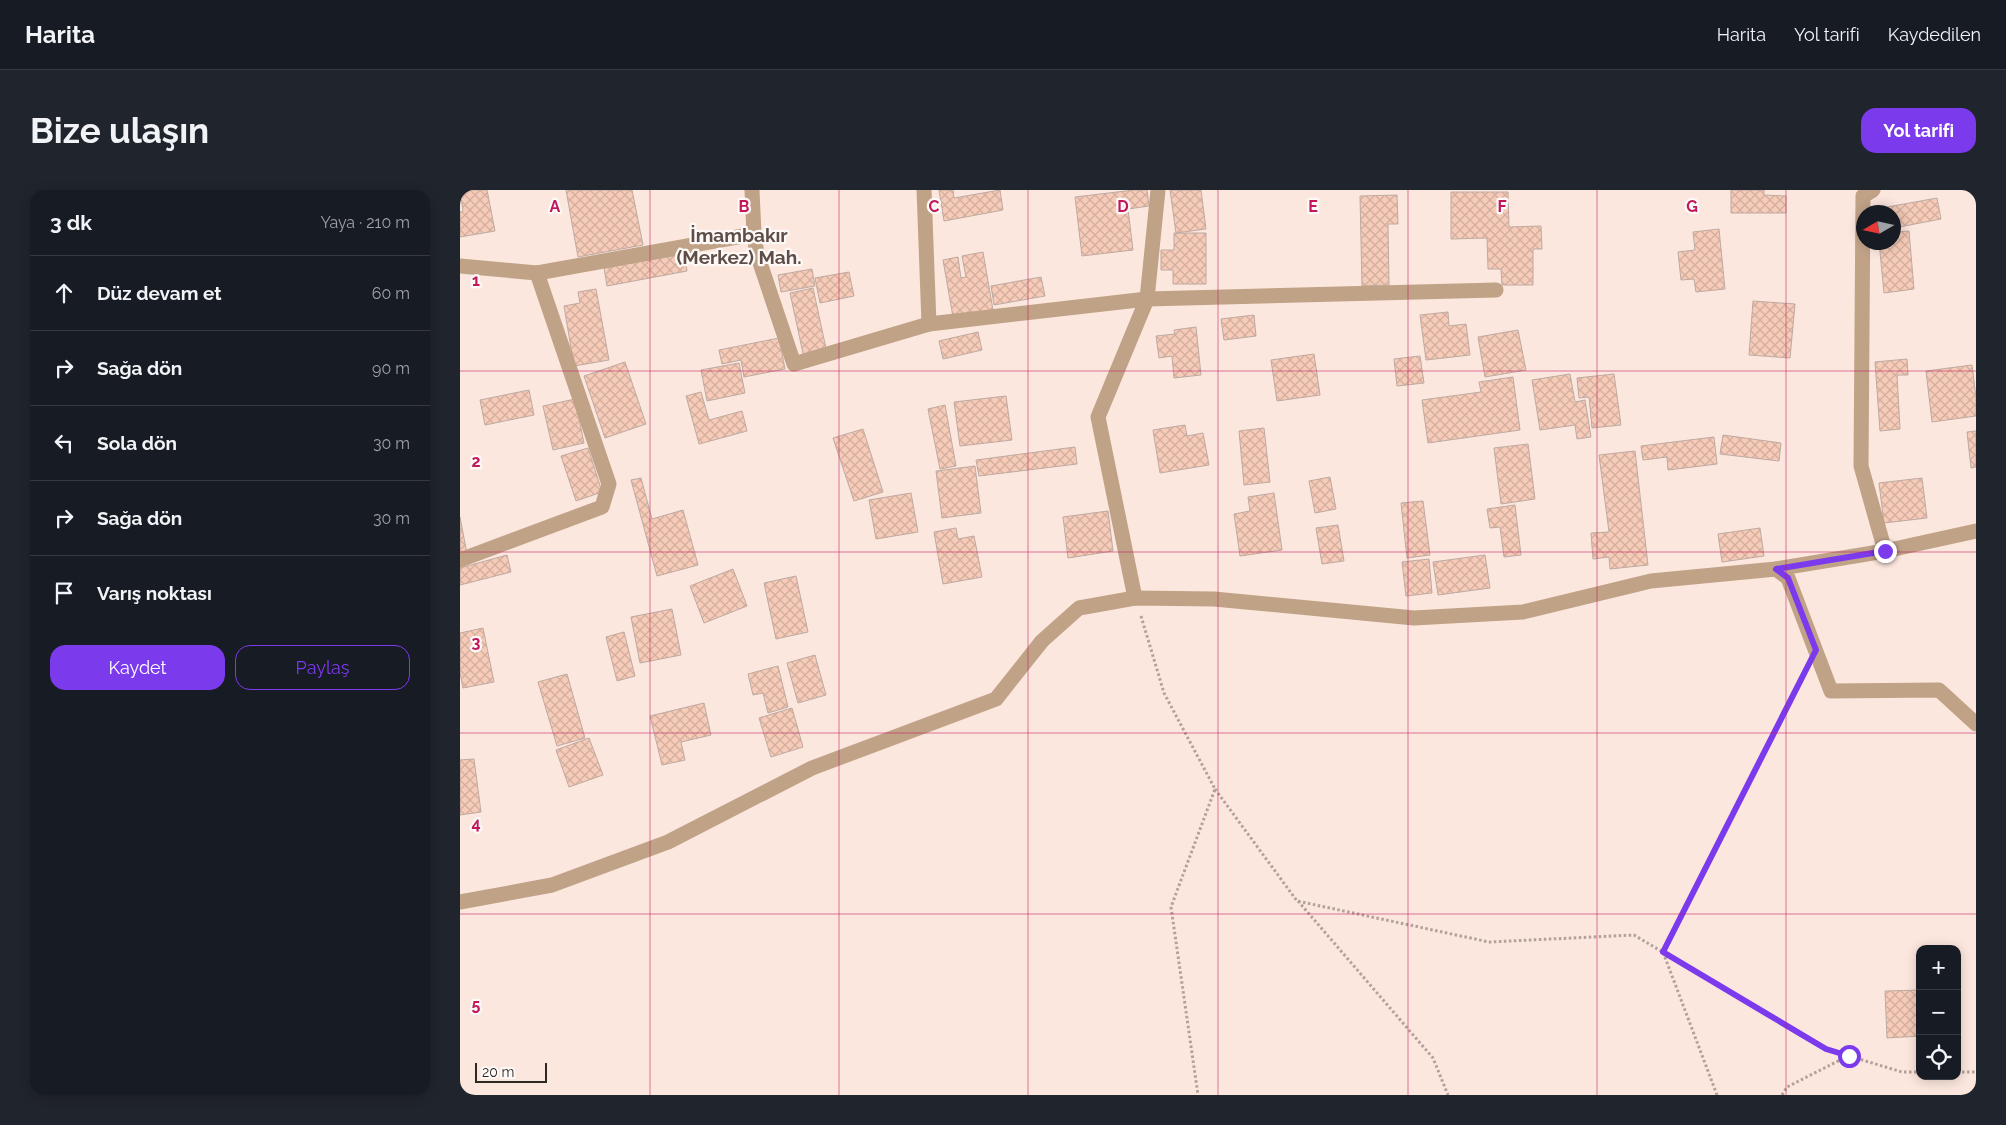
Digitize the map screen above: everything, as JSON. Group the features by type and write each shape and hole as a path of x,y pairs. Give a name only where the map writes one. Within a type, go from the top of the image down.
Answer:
{"street":[{"path":"752,190 757,254 794,364 929,324 1147,299 1496,290"},
{"path":"924,190 929,324"},
{"path":"1135,598 1098,417 1147,299 1158,190"},
{"path":"1873,190 1863,196 1861,466 1885,551"},
{"path":"460,266 537,273 754,234"},
{"path":"460,560 602,507 609,484 537,273"},
{"path":"460,902 552,885 668,842 812,768 996,699 1042,641 1079,608 1135,598 1214,599 1414,618 1523,612 1651,581 1776,569 1885,551 1976,531"},
{"path":"1776,569 1788,578 1831,691 1939,690 1976,724"}],"path":[{"path":"1135,598 1164,693 1215,789 1297,900 1433,1058 1448,1095"},
{"path":"1717,1095 1663,952 1816,650"},
{"path":"1198,1095 1171,907 1215,789"},
{"path":"1297,900 1489,942 1634,935 1826,1049 1902,1072 1916,1072"},
{"path":"1782,1095 1787,1086 1849,1056"},
{"path":"1961,1072 1976,1072"}],"building":[{"path":"460,190 487,190 495,231 460,237 460,212 463,211"},
{"path":"566,190 632,190 643,245 578,257"},
{"path":"939,190 953,190 954,198 1000,190 1003,210 944,221"},
{"path":"1147,190 1149,206 1128,209 1133,250 1082,256 1075,197"},
{"path":"1170,190 1201,190 1206,229 1176,233"},
{"path":"1731,190 1764,190 1764,195 1786,196 1786,213 1731,213"},
{"path":"1451,192 1508,192 1509,227 1541,226 1542,249 1533,249 1533,285 1502,285 1501,269 1488,269 1487,238 1451,239"},
{"path":"1397,195 1398,224 1388,224 1389,285 1362,286 1360,196"},
{"path":"1937,198 1941,219 1901,227 1901,205 1898,205"},
{"path":"1719,229 1725,289 1696,292 1694,279 1681,280 1678,252 1695,250 1693,232"},
{"path":"1909,231 1914,289 1884,293 1880,250 1901,250 1901,232"},
{"path":"1174,233 1206,233 1206,284 1173,284 1173,270 1161,270 1161,250 1174,250"},
{"path":"983,252 993,310 953,317 943,260 958,257 961,278 966,277 962,256"},
{"path":"684,254 687,271 607,286 604,268"},
{"path":"812,269 815,286 781,292 778,275"},
{"path":"849,272 854,296 820,303 815,278"},
{"path":"1041,277 1045,296 994,305 991,286"},
{"path":"813,288 827,353 804,358 790,293"},
{"path":"596,289 609,360 574,366 564,306 580,303 578,292"},
{"path":"1753,301 1795,304 1790,358 1749,355"},
{"path":"1448,312 1449,326 1466,324 1470,355 1426,360 1420,315"},
{"path":"1254,315 1256,336 1224,340 1221,319"},
{"path":"1196,327 1201,375 1174,378 1172,356 1159,358 1156,336 1175,334 1174,330"},
{"path":"1518,330 1526,370 1485,377 1478,337"},
{"path":"978,332 982,350 943,359 939,341"},
{"path":"779,338 785,369 744,377 741,360 722,364 719,350"},
{"path":"1314,354 1320,395 1277,401 1271,360"},
{"path":"1420,356 1424,383 1397,386 1394,359"},
{"path":"1907,359 1908,375 1897,375 1900,429 1880,431 1875,362"},
{"path":"625,362 646,424 605,438 584,376"},
{"path":"739,363 745,393 707,401 701,370"},
{"path":"1972,365 1976,416 1932,422 1926,371"},
{"path":"1570,374 1575,402 1585,400 1591,437 1577,439 1575,425 1540,430 1532,380"},
{"path":"1614,374 1621,425 1592,428 1589,397 1579,398 1577,378"},
{"path":"1513,377 1520,430 1428,443 1422,400 1481,392 1479,382"},
{"path":"529,390 534,415 485,425 480,400"},
{"path":"701,392 709,420 742,411 747,431 699,444 686,396"},
{"path":"1006,396 1012,440 960,446 954,402"},
{"path":"575,399 584,443 553,450 543,406"},
{"path":"945,405 956,466 940,469 928,409"},
{"path":"1185,425 1187,436 1203,433 1209,465 1160,473 1153,430"},
{"path":"1264,428 1270,482 1244,485 1239,431"},
{"path":"863,429 883,492 854,501 833,438"},
{"path":"1976,431 1976,467 1971,468 1967,432"},
{"path":"1723,435 1781,443 1779,461 1720,454"},
{"path":"1714,437 1717,464 1668,470 1667,457 1643,460 1641,446"},
{"path":"1528,444 1535,499 1501,504 1494,448"},
{"path":"1075,447 1077,464 979,476 976,460"},
{"path":"588,448 602,492 576,501 561,456"},
{"path":"1635,451 1648,565 1610,569 1609,557 1593,559 1591,533 1609,532 1599,455"},
{"path":"975,466 981,513 942,518 936,471"},
{"path":"1330,477 1336,509 1315,513 1309,481"},
{"path":"641,478 652,519 683,510 698,565 657,576 631,480"},
{"path":"1922,478 1927,518 1884,523 1879,483"},
{"path":"911,493 918,532 876,539 869,500"},
{"path":"1274,493 1282,550 1240,556 1234,514 1250,511 1248,497"},
{"path":"1423,501 1430,555 1407,558 1401,503"},
{"path":"1515,505 1521,555 1504,557 1500,527 1490,528 1487,509"},
{"path":"1108,511 1113,551 1068,558 1063,517"},
{"path":"460,517 467,554 460,555"},
{"path":"1338,525 1344,561 1322,564 1316,528"},
{"path":"956,528 958,539 974,536 982,577 943,584 934,532"},
{"path":"1760,528 1764,556 1722,562 1718,534"},
{"path":"507,555 511,572 460,585 460,568"},
{"path":"1485,555 1490,588 1438,595 1433,562"},
{"path":"1429,559 1432,593 1406,596 1402,562"},
{"path":"733,569 747,606 704,623 690,586"},
{"path":"796,576 808,632 776,639 764,583"},
{"path":"672,609 681,655 640,663 631,617"},
{"path":"483,628 494,682 463,688 460,673 460,633"},
{"path":"624,632 635,676 617,681 606,637"},
{"path":"815,655 826,695 798,703 787,663"},
{"path":"778,666 788,707 768,713 763,693 753,695 748,674"},
{"path":"567,674 585,738 557,746 538,682"},
{"path":"704,703 711,735 681,742 685,760 662,765 650,716"},
{"path":"792,708 803,747 771,757 759,718"},
{"path":"589,738 603,775 569,787 556,750"},
{"path":"474,759 481,812 460,815 460,760"},
{"path":"1916,990 1916,1036 1887,1038 1885,991"}],"district":[{"name":"İmambakır (Merkez) Mah.","path":"739,246"}],"route":[{"path":"1849,1056 1826,1049 1663,952 1816,650 1788,578 1776,569 1885,551"}]}
